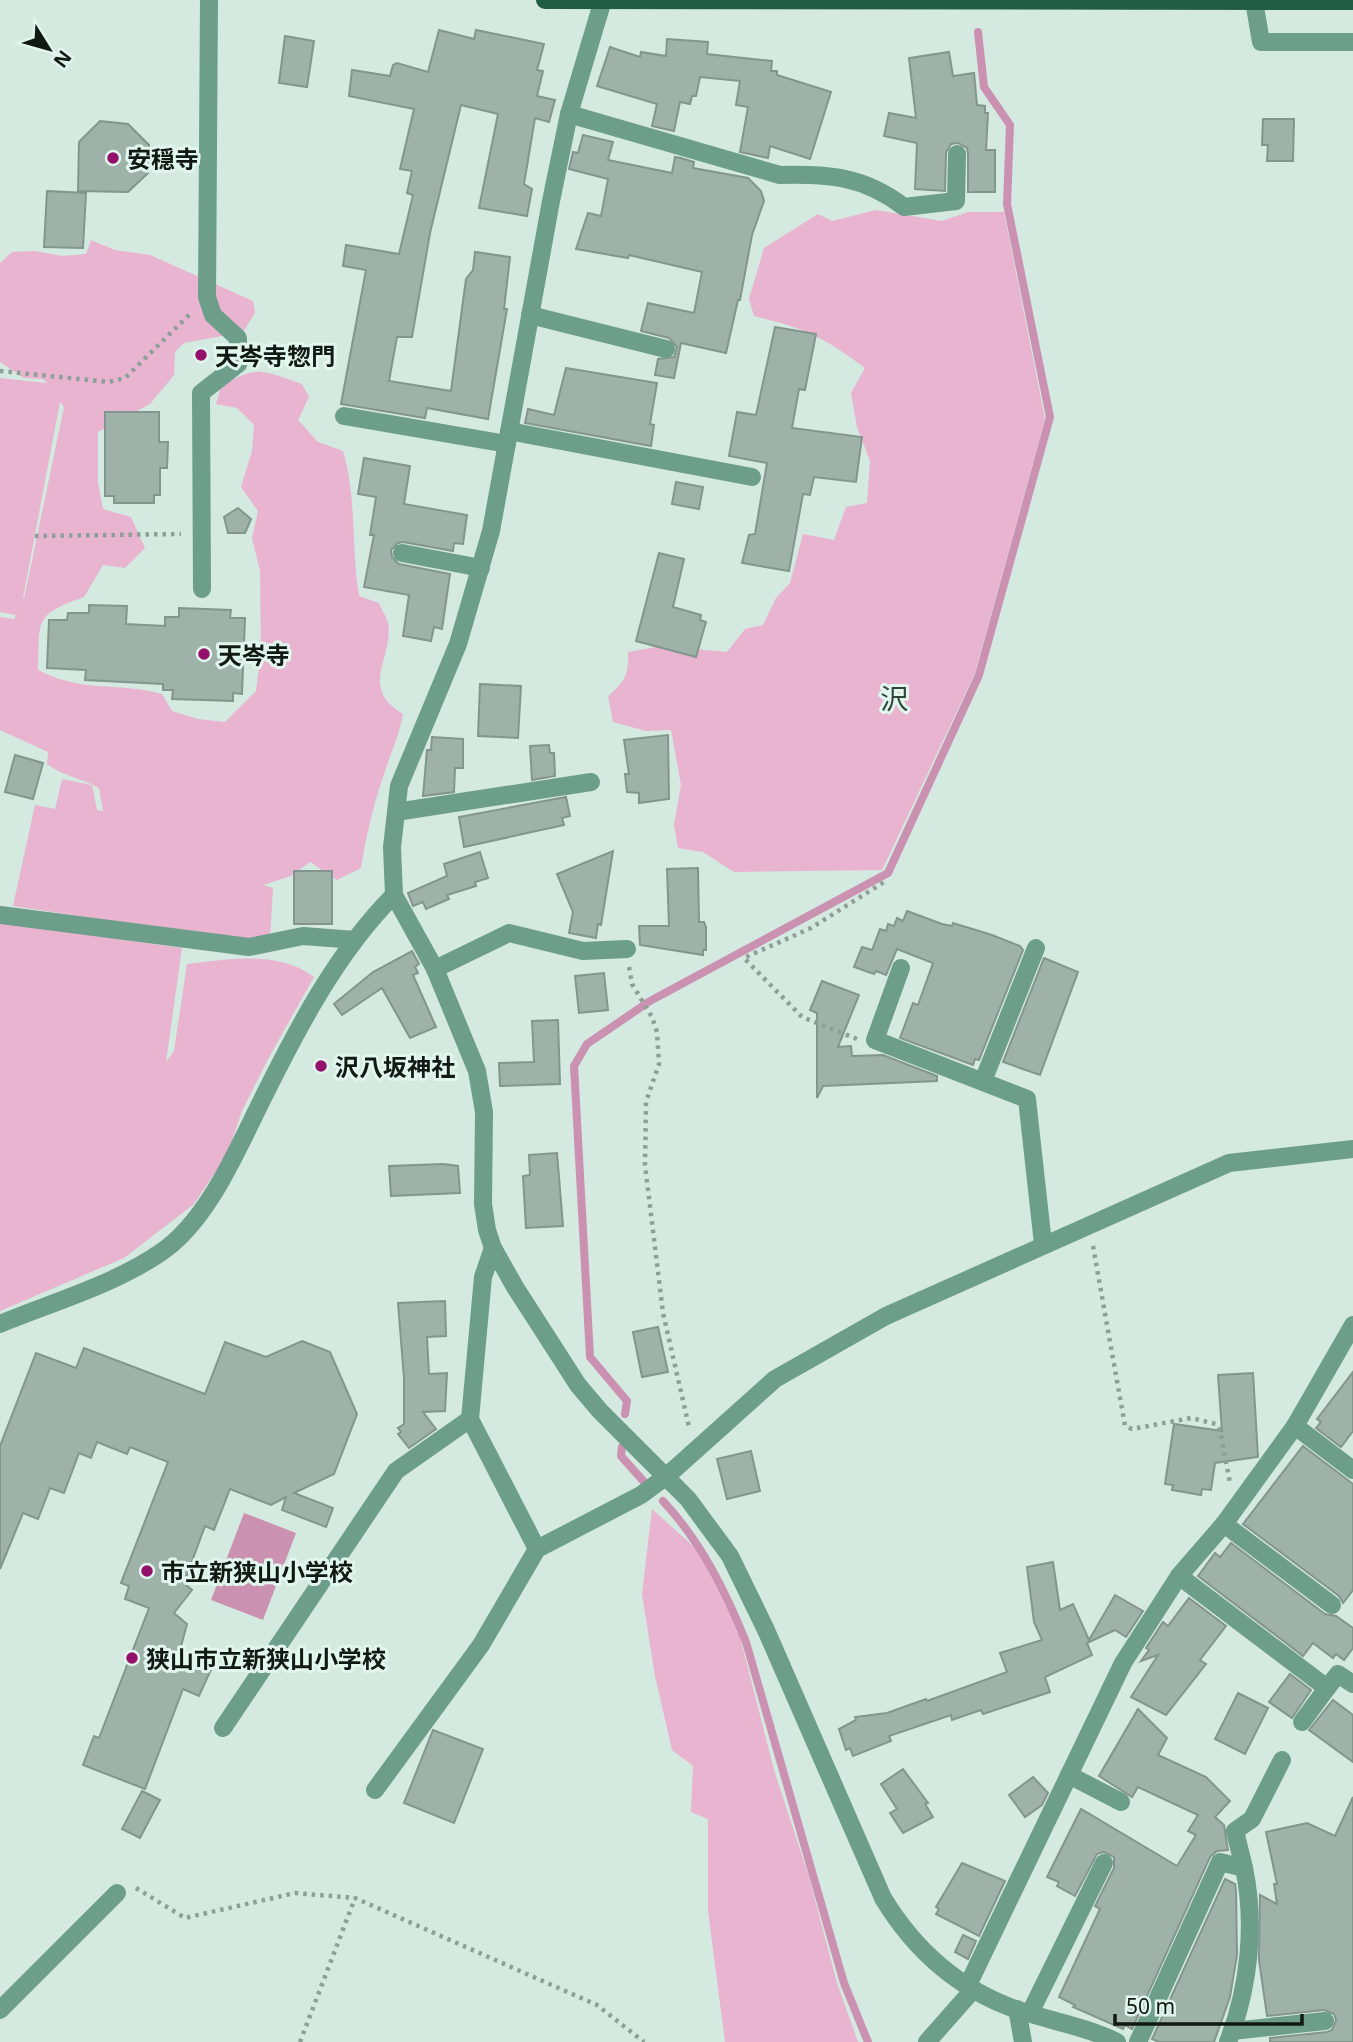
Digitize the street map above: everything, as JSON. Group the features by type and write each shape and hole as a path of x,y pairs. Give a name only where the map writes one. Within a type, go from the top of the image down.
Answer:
{"main road":[{"path":"545,0 1353,1"}],"street":[{"path":"202,589 201,393 239,364 238,338 213,315 207,297 209,0"},
{"path":"603,0 569,114 481,568 458,644 398,786 392,847 394,894 435,969 470,1048 484,1112 483,1204 493,1248 578,1385 619,1431 668,1475 709,1524 730,1556 766,1630 883,1898 917,1947 969,1989 1024,2011 1092,2030 1117,2042"},
{"path":"1254,1 1261,42 1353,42"},
{"path":"569,114 780,175 814,174 858,181 882,190 904,207 956,201 957,154"},
{"path":"530,315 666,349"},
{"path":"344,416 508,437 752,477"},
{"path":"402,553 481,568"},
{"path":"396,812 591,782"},
{"path":"0,1324 119,1275 162,1253 178,1236 226,1175 308,1012 372,916 394,894"},
{"path":"0,915 249,947 303,936 355,940"},
{"path":"435,969 509,933 583,951 626,949"},
{"path":"983,1081 1036,948"},
{"path":"901,968 876,1041 1027,1099 1043,1244"},
{"path":"375,1790 481,1645 537,1549 640,1495 668,1475 775,1379 886,1316 1229,1163 1353,1149"},
{"path":"493,1248 483,1277 471,1419 537,1549"},
{"path":"927,2042 969,1989 1123,1663 1179,1576 1224,1524 1295,1426 1353,1325"},
{"path":"223,1728 396,1471 471,1419"},
{"path":"1295,1426 1353,1470"},
{"path":"1224,1524 1332,1605"},
{"path":"1179,1576 1327,1688"},
{"path":"1302,1722 1338,1674 1353,1685"},
{"path":"1282,1760 1252,1819 1235,1831 1251,1899 1249,1963 1230,2037 1325,2021"},
{"path":"1069,1775 1121,1802"},
{"path":"1138,2042 1220,1862 1244,1868"},
{"path":"1023,2042 1024,2011 1104,1863"},
{"path":"2,2002 117,1894"}],"path":[{"path":"0,372 109,382 125,378 207,297"},
{"path":"35,536 202,534"},
{"path":"876,1041 861,1041 802,1017 744,958 811,928 884,882"},
{"path":"626,949 632,984 638,998 652,1017 657,1032 659,1064 646,1102 645,1165 653,1249 663,1313 694,1449"},
{"path":"1089,1225 1125,1426 1132,1429 1191,1418 1216,1424 1220,1430 1230,1483 1245,1495"},
{"path":"117,1894 132,1886 185,1918 295,1892 355,1898 597,2005 644,2042"},
{"path":"300,2042 355,1898"}],"shaded area":[{"path":"876,210 942,221 968,212 1004,212 1045,419 975,673 882,870 734,872 703,852 678,848 674,825 681,785 671,730 646,731 613,722 608,696 625,677 628,652 662,646 727,652 745,629 763,625 776,598 790,583 803,534 834,540 846,507 867,503 870,461 857,427 851,393 865,368 813,335 754,316 749,299 764,248 818,214 832,221"},
{"path":"91,240 115,250 150,255 253,301 255,313 243,332 184,343 175,352 174,375 150,404 98,432 98,483 103,509 131,517 145,548 125,568 103,565 84,597 67,603 48,615 40,630 38,670 85,685 129,688 162,694 172,711 198,719 225,722 256,691 261,652 260,571 252,538 258,511 241,487 252,451 254,425 237,408 216,404 221,386 253,372 269,373 302,384 309,397 298,420 318,442 343,451 352,504 359,596 379,603 387,621 389,636 380,683 390,704 403,714 373,810 361,868 337,880 310,862 291,876 263,885 273,888 270,939 251,942 13,906 35,805 55,809 62,779 92,785 97,810 103,811 99,788 53,768 47,764 48,752 0,730 0,617 14,619 16,615 0,612 0,378 47,383 43,379 24,378 0,362 0,263 12,252 35,251 63,256 86,254","holes":["60,402 64,407 24,599"]},
{"path":"0,923 182,948 166,1062 174,1051 187,964 236,959 269,960 300,968 314,977 242,1111 228,1153 194,1204 124,1258 0,1311"},
{"path":"652,1509 703,1555 739,1633 774,1770 809,1877 837,1983 858,2042 725,2042 708,1911 708,1819 691,1812 693,1766 672,1750 655,1676 642,1594"},
{"path":"244,1513 296,1533 263,1620 211,1600"}],"building":[{"path":"439,30 474,39 476,30 544,44 537,70 543,71 537,96 555,100 549,122 535,118 524,184 532,189 527,216 479,208 498,114 461,105 430,233 412,337 397,337 389,381 451,391 466,279 473,270 475,252 510,257 504,309 507,309 488,419 427,408 425,418 341,404 366,270 343,266 346,245 399,254 413,195 407,193 412,171 400,169 414,109 349,96 352,70 390,76 393,65 397,63 428,72"},
{"path":"285,36 314,41 307,87 279,83"},
{"path":"667,39 708,42 707,54 772,61 771,71 777,71 777,75 831,92 810,159 770,146 768,158 740,152 748,107 736,105 740,81 700,77 696,96 692,96 690,104 680,102 674,131 652,126 657,104 597,86 610,47 640,57 641,52 666,56"},
{"path":"949,52 953,76 974,73 977,105 985,106 985,113 988,113 986,150 995,150 995,192 968,192 967,148 958,143 951,144 946,153 945,191 915,189 917,143 884,136 889,113 916,118 909,58"},
{"path":"1263,119 1294,119 1293,161 1267,161 1268,145 1262,145"},
{"name":"安穏寺","path":"100,121 128,124 149,145 148,173 128,192 78,191 79,142"},
{"path":"583,135 613,142 608,160 672,173 675,157 681,158 694,162 693,168 748,178 761,191 764,201 752,235 740,300 726,353 681,343 674,378 655,375 658,359 674,357 677,347 669,338 641,331 648,303 694,313 702,272 629,255 628,258 576,249 588,213 601,216 608,179 569,169 573,152 578,153"},
{"path":"47,191 86,193 83,248 44,247"},
{"path":"775,327 816,334 805,390 799,389 792,428 862,437 856,482 814,477 810,495 803,494 789,571 742,563 749,535 755,534 767,463 729,456 737,412 756,415"},
{"path":"566,368 657,383 650,424 654,425 651,446 525,423 528,409 554,415"},
{"path":"105,412 159,412 159,442 168,442 167,468 160,468 160,495 154,495 154,503 114,503 114,496 105,496"},
{"path":"364,458 410,466 404,504 467,515 463,544 454,543 453,551 403,542 391,550 392,557 399,564 450,574 442,629 434,627 431,641 403,636 409,595 364,587 374,535 370,535 376,497 358,494"},
{"path":"676,482 703,487 699,509 672,504"},
{"path":"238,508 251,519 245,533 228,533 224,517"},
{"path":"659,553 684,559 673,607 701,615 700,620 706,622 696,657 636,641"},
{"path":"89,605 127,606 126,624 165,626 165,617 179,617 179,608 231,610 230,618 245,618 242,694 233,693 233,701 172,699 173,690 163,690 163,684 85,680 86,670 47,668 49,620 67,620 68,613 89,613"},
{"path":"480,684 521,686 518,738 478,736"},
{"path":"668,735 669,799 639,803 639,793 627,792 625,774 629,774 624,740"},
{"path":"432,737 463,739 463,768 455,768 454,792 423,796 427,750 431,750"},
{"path":"549,745 550,753 554,753 555,776 532,780 530,746"},
{"path":"15,755 43,763 33,799 5,792"},
{"path":"566,797 570,816 562,818 564,825 464,847 459,817"},
{"path":"613,851 601,925 598,924 596,938 569,933 573,912 557,874"},
{"path":"480,852 488,878 475,882 476,886 447,895 449,899 426,909 423,902 413,906 408,893 447,876 444,864"},
{"path":"698,868 699,922 704,922 706,927 706,950 703,950 703,955 640,945 639,926 669,926 667,869"},
{"path":"294,871 332,871 332,924 294,924"},
{"path":"907,911 942,924 952,926 953,923 992,935 1020,946 1023,950 979,1060 975,1059 973,1065 900,1038 913,1003 918,1005 933,963 897,949 886,975 854,967 862,947 872,950 880,929 886,931 888,924 894,926 897,918 903,921"},
{"path":"412,951 419,964 415,967 418,973 413,975 436,1027 410,1038 382,988 342,1015 334,1004 373,972"},
{"path":"1044,958 1078,972 1040,1075 1003,1062"},
{"path":"604,973 608,1010 579,1013 575,976"},
{"path":"822,981 859,995 838,1047 851,1046 852,1056 883,1055 937,1076 937,1081 823,1086 817,1098 817,1013 810,1010"},
{"path":"558,1020 560,1084 500,1086 499,1063 534,1062 532,1021"},
{"path":"557,1153 563,1226 526,1228 523,1176 530,1175 529,1155"},
{"path":"389,1166 458,1166 460,1193 391,1196"},
{"path":"445,1301 446,1336 427,1337 429,1374 447,1373 445,1411 423,1412 436,1429 409,1448 398,1434 401,1432 398,1428 404,1424 404,1378 398,1303"},
{"path":"658,1327 668,1372 642,1377 633,1332"},
{"path":"302,1341 330,1352 357,1414 334,1474 294,1493 333,1508 326,1527 282,1510 286,1497 271,1505 230,1489 214,1530 205,1526 184,1583 192,1590 174,1613 187,1624 180,1650 214,1663 199,1696 183,1689 145,1789 83,1765 94,1736 99,1738 149,1608 125,1599 129,1586 121,1583 168,1462 130,1447 127,1454 97,1442 91,1458 79,1453 64,1493 50,1488 38,1519 23,1513 0,1569 0,1446 36,1353 76,1368 84,1348 205,1394 225,1342 266,1357"},
{"path":"1353,1372 1353,1431 1341,1447 1316,1428 1321,1422 1317,1419"},
{"path":"1253,1373 1258,1457 1215,1463 1211,1490 1202,1489 1201,1495 1172,1490 1173,1485 1165,1484 1174,1424 1222,1431 1218,1375"},
{"path":"1303,1446 1353,1484 1353,1590 1343,1603 1339,1596 1243,1524"},
{"path":"751,1451 760,1491 727,1499 717,1459"},
{"path":"1231,1543 1325,1614 1336,1616 1353,1628 1353,1648 1344,1660 1336,1654 1333,1658 1313,1643 1303,1656 1198,1576 1215,1553 1220,1557"},
{"path":"1053,1562 1060,1610 1073,1604 1089,1640 1115,1595 1143,1611 1126,1637 1115,1630 1087,1643 1092,1655 1045,1677 1050,1692 983,1714 981,1710 952,1720 951,1715 889,1736 891,1741 853,1756 850,1748 846,1750 839,1729 856,1720 855,1717 887,1713 1007,1672 1000,1653 1042,1640 1034,1622 1027,1567"},
{"path":"1189,1598 1226,1626 1200,1660 1206,1664 1166,1715 1131,1697 1158,1655 1141,1661 1149,1650 1146,1648 1163,1622 1168,1626"},
{"path":"1290,1674 1311,1690 1292,1718 1269,1702"},
{"path":"1238,1693 1268,1708 1245,1754 1215,1739"},
{"path":"1333,1700 1353,1715 1353,1762 1309,1730"},
{"path":"1138,1709 1167,1738 1158,1755 1206,1777 1230,1801 1215,1817 1224,1825 1228,1850 1217,1851 1210,1857 1132,2029 1125,2025 1123,2029 1073,2007 1075,2005 1059,1997 1100,1909 1095,1906 1114,1868 1114,1857 1104,1852 1097,1854 1075,1896 1057,1886 1059,1882 1047,1877 1081,1809 1177,1866 1196,1835 1188,1831 1198,1815 1138,1787 1132,1797 1099,1776"},
{"path":"433,1730 483,1749 454,1823 404,1803"},
{"path":"903,1769 928,1803 925,1804 933,1817 903,1833 890,1813 897,1809 881,1784"},
{"path":"1033,1777 1048,1793 1042,1805 1025,1817 1009,1795"},
{"path":"142,1791 160,1800 140,1838 122,1829"},
{"path":"1353,1797 1353,2042 1270,2042 1270,2038 1327,2032 1332,2030 1336,2020 1334,2014 1324,2010 1267,2016 1259,1960 1260,1895 1277,1904 1274,1884 1277,1884 1266,1832 1307,1823 1335,1836"},
{"path":"962,1863 1005,1881 979,1936 936,1914 939,1909 936,1907"},
{"path":"1225,1879 1235,1884 1237,1955 1230,1997 1214,2042 1159,2042 1152,2039"},
{"path":"963,1935 976,1941 968,1959 955,1952"}],"waterway":[{"path":"625,1414 627,1401 590,1357 574,1066 587,1044 650,1001 888,873 979,675 1050,417 1007,204 1010,125 984,87 978,32"},
{"path":"622,1447 621,1456 646,1484"},
{"path":"663,1501 689,1533 711,1567 746,1642 844,1983 868,2042"}],"place":[{"name":"安穏寺","path":"113,158"},
{"name":"天岑寺惣門","path":"201,355"},
{"name":"天岑寺","path":"204,654"},
{"name":"沢八坂神社","path":"321,1066"},
{"name":"市立新狭山小学校","path":"147,1571"},
{"name":"狭山市立新狭山小学校","path":"132,1658"}],"district":[{"name":"沢","path":"894,698"}]}
